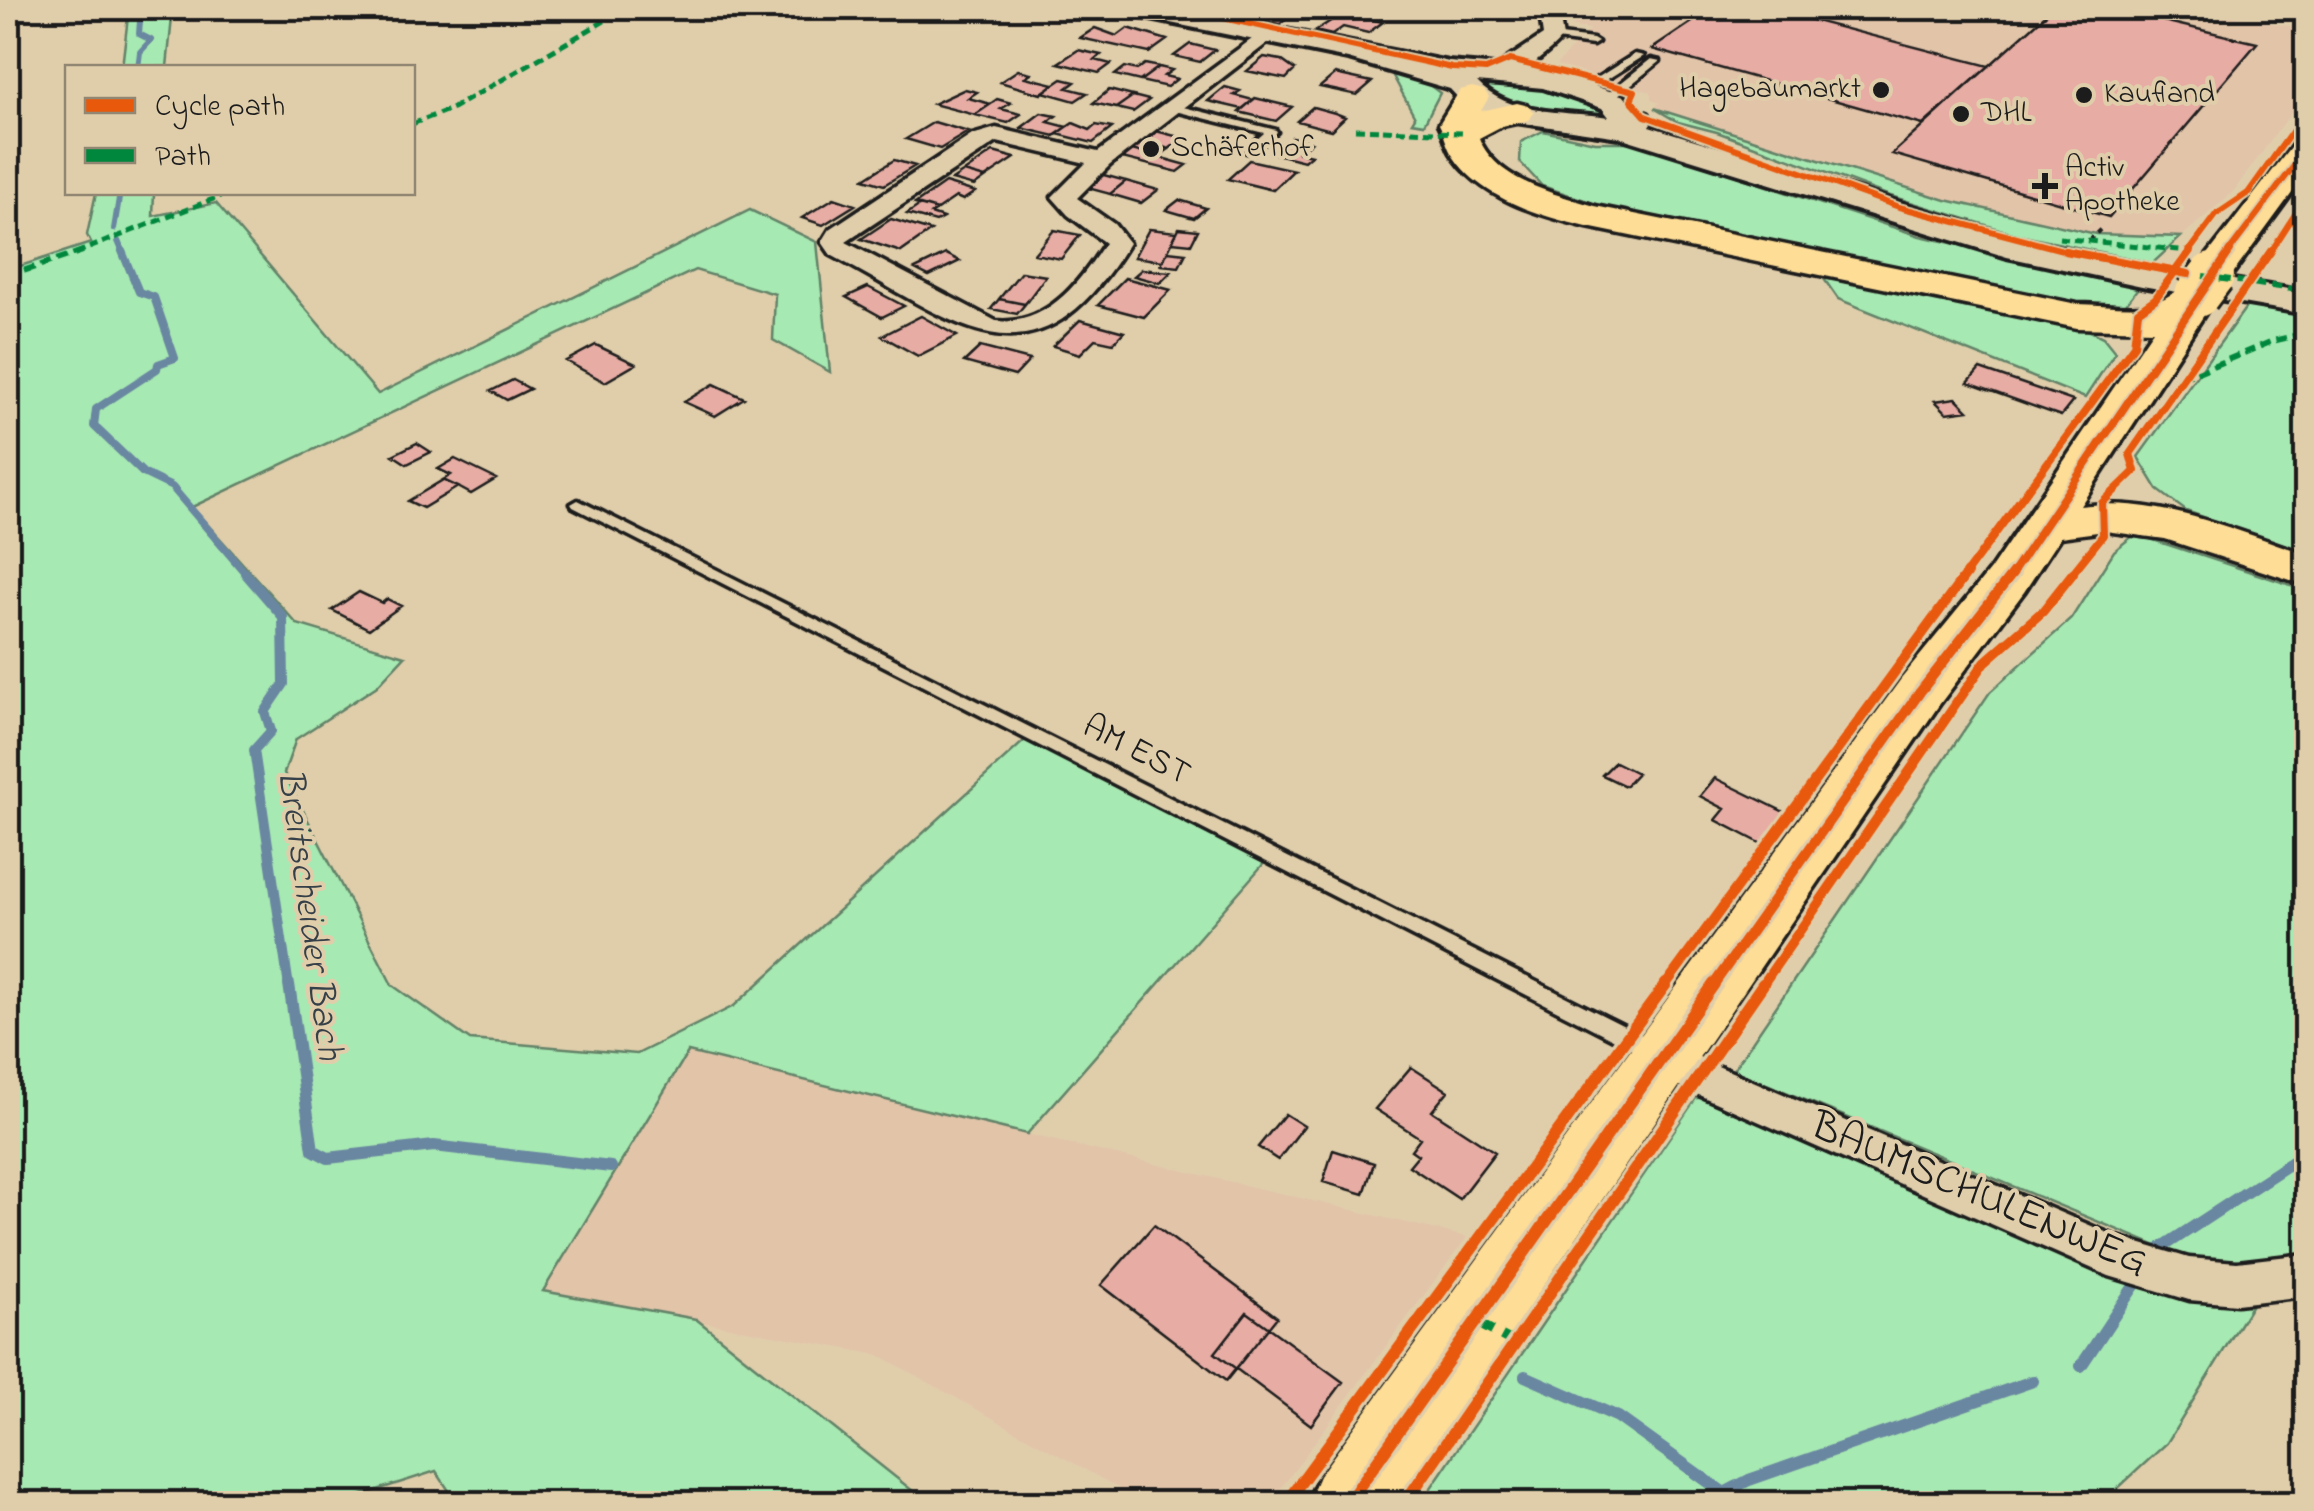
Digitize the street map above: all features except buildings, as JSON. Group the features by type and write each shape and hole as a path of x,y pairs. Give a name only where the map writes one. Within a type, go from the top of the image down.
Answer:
{"main road":[{"path":"1136,8 1267,34"},
{"path":"1163,8 1359,55 1474,92 1492,118 1517,113 1571,124 1614,114"},
{"path":"1474,92 1541,66 1583,90 1614,114 1691,146 1980,240 2158,280 2306,304"},
{"path":"1474,92 1466,149 1496,178 1539,200 1587,216 2077,316 2153,318 2205,285"},
{"path":"1347,1504 1920,692 2006,581 2205,285 2306,150"},
{"path":"2077,316 2122,336 2155,359"},
{"path":"2084,461 2118,492 2172,525"},
{"path":"2042,526 2104,518 2172,525 2306,570"}],"street":[{"path":"1541,66 1552,37 1549,8"},
{"path":"1102,160 1012,136 980,140 838,234 834,242 840,250 990,328 1007,332 1028,328 1070,306 1092,285 1117,243 1110,230 1069,206 1064,198 1102,160 1267,34"},
{"name":"BAUMSCHULENWEG","path":"1664,1056 1698,1076 2109,1255 2189,1278 2237,1283 2306,1276"}],"lane":[{"path":"1552,37 1594,42"},
{"path":"1583,90 1639,56"},
{"path":"1614,114 1612,94 1656,61"},
{"path":"1171,107 1272,132 1252,150"},
{"name":"AM EST","path":"578,504 1664,1056"}],"path":[{"path":"2096,234 2102,228"}],"shaded area":[{"path":"1565,8 2187,8 2306,29 2306,93 2233,192 2181,237 2096,234 1946,200 1654,108 1659,103 1651,99 1651,92 1556,65 1590,29 1574,27"},
{"path":"688,1052 1467,1237 1269,1504 1145,1503 879,1355 543,1292 438,1284"}],"green space":[{"path":"129,8 173,8 167,65 122,65"},
{"path":"1395,71 1424,81 1440,93 1424,124 1412,122 1415,117 1392,74"},
{"path":"1521,79 1596,101 1615,117 1578,119 1501,104 1474,85"},
{"path":"1654,108 1946,200 2096,234 2181,237 2153,263 2019,235 1887,195 1717,132 1678,122"},
{"path":"1543,131 1595,142 1632,142 1920,236 2140,285 2123,308 2084,308 1609,208 1542,186 1520,162 1521,142"},
{"path":"96,195 154,195 153,216 216,203 378,394 750,210 817,242 830,372 773,340 775,294 695,270 192,507 297,624 405,656 377,686 296,739 284,773 392,985 470,1040 637,1054 734,1006 1025,740 1266,861 1027,1134 688,1052 543,1291 696,1319 928,1503 457,1503 436,1471 337,1503 8,1503 8,270 91,243 87,235"},
{"path":"1822,276 2086,329 2103,337 2115,352 2085,398 1838,299"},
{"path":"2249,303 2306,317 2306,553 2186,511 2158,490 2138,457"},
{"path":"2135,534 2306,590 2306,1258 2266,1263 2188,1259 1733,1070 1990,692 2071,619 2114,551"},
{"path":"1725,1097 2145,1284 2251,1306 2167,1443 2102,1503 1420,1504 1696,1098"}],"waterway":[{"name":"Breitscheider Bach","path":"138,65 140,52 151,40 139,34 141,8"},
{"name":"Breitscheider Bach","path":"114,229 120,195"},
{"name":"Breitscheider Bach","path":"118,241 123,253"},
{"name":"Breitscheider Bach","path":"122,251 139,292 154,297 175,358 158,364 157,369 96,409 94,426 143,473 172,487 247,575"},
{"name":"Breitscheider Bach","path":"245,573 283,617 284,684 265,712 271,731 254,750 289,987"},
{"name":"Breitscheider Bach","path":"289,984 313,1150 328,1158 434,1146 611,1167"},
{"name":"Breitscheider Bach","path":"2161,1248 2306,1153"},
{"name":"Breitscheider Bach","path":"2081,1366 2134,1286"},
{"name":"Breitscheider Bach","path":"1525,1376 1618,1417 1724,1493 1749,1480 2033,1381"}],"marked path":[{"path":"415,123 453,108 627,8"},
{"path":"1355,129 1462,133"},
{"path":"8,276 124,237 224,195"},
{"path":"2059,238 2189,251"},
{"path":"2203,276 2306,291"},
{"path":"2181,379 2273,341 2306,333"},
{"path":"1476,1322 1513,1342"}],"cycle path":[{"path":"1177,8 1452,68 1486,70 1510,60 1635,91 1631,100 1645,116 1899,207 2081,255 2188,274"},
{"path":"1285,1504 2134,345 2138,311 2155,299 2217,214 2248,193 2306,112"},
{"path":"1347,1504 1920,692 2007,581 2197,295 2306,150"},
{"path":"1404,1504 1985,662 2043,611 2103,535 2102,503 2135,471 2130,454 2306,197"}],"place":[{"name":"Hagebaumarkt","path":"1881,90"},
{"name":"Kaufland","path":"2084,95"},
{"name":"DHL","path":"1961,114"},
{"name":"Schäferhof","path":"1151,149"},
{"name":"Activ Apotheke","path":"2045,186"}]}
